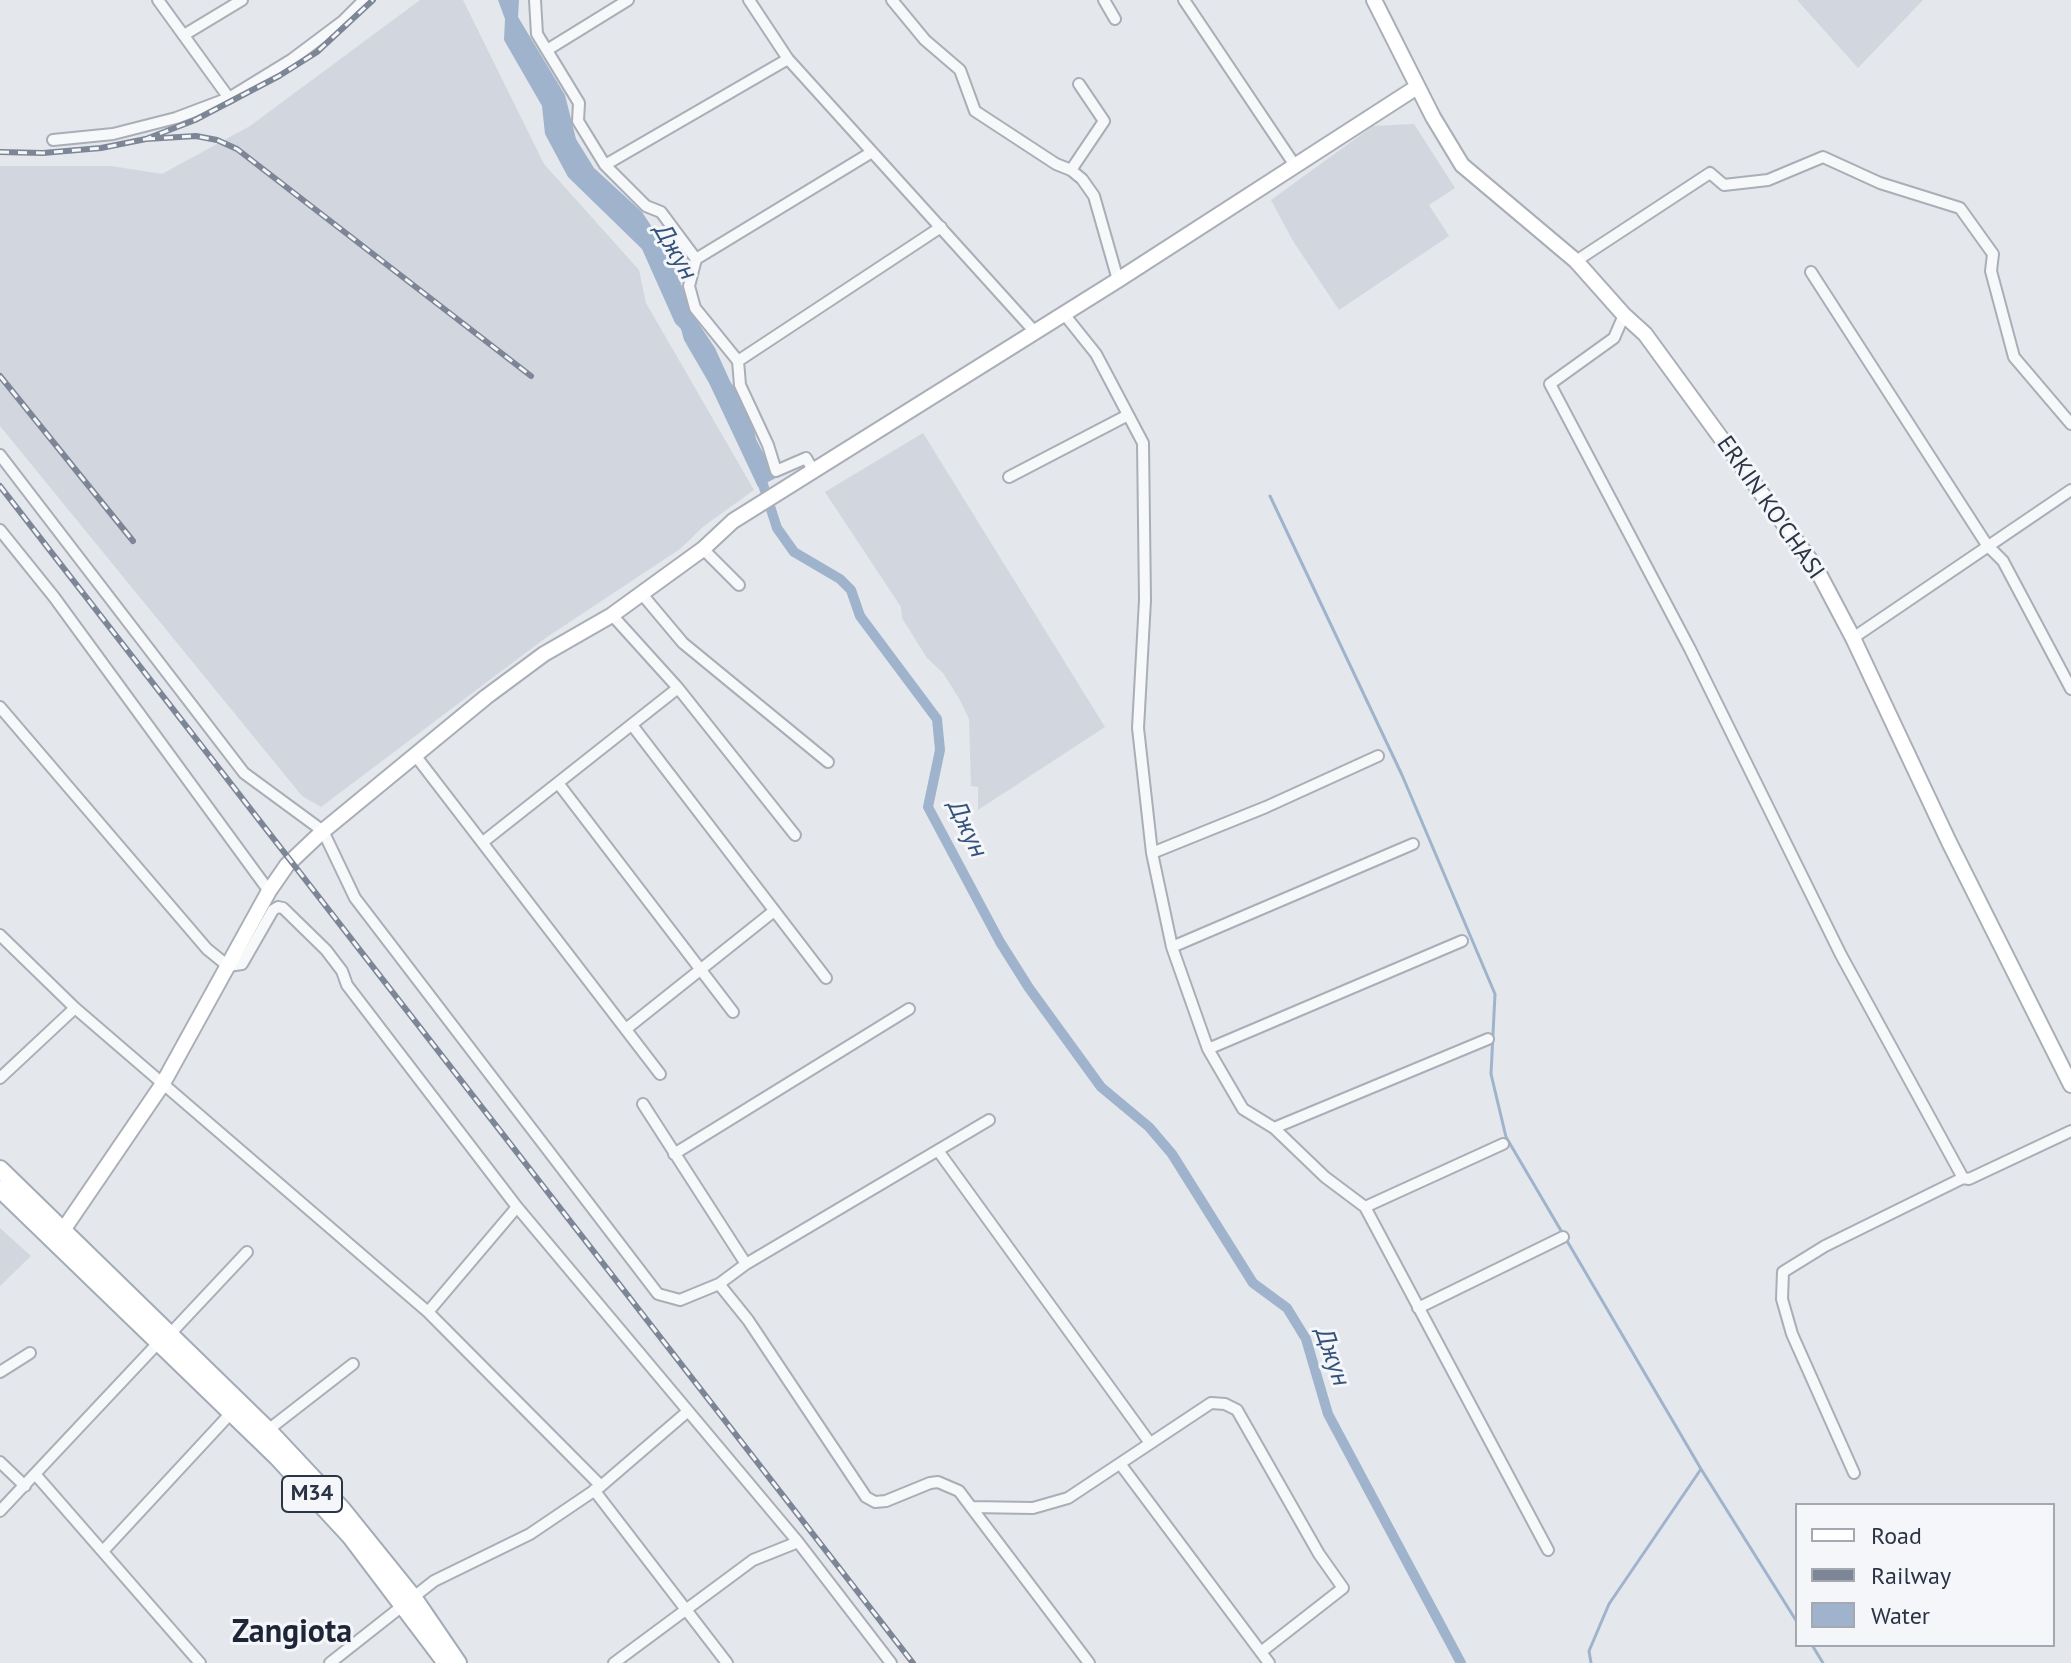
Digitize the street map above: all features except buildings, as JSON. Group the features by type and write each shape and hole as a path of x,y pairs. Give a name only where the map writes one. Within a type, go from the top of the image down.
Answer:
{"main road":[{"name":"ERKIN KO'CHASI","path":"1374,0 1417,87 1462,165 1576,261 1645,334 1816,568 2071,1085"},
{"path":"59,1237 162,1085 269,891 287,865 323,831 486,697 544,654 612,615 703,549 733,521 1118,280 1417,87"},
{"name":"M34","path":"0,1169 59,1237"},
{"name":"M34","path":"0,1189 59,1237 164,1338 268,1430 361,1530 446,1663"},
{"name":"M34","path":"164,1338 409,1601 458,1663"}],"street":[{"path":"158,0 229,98"},
{"path":"184,35 242,0"},
{"path":"53,140 126,131 176,118 229,98 291,60 343,21 364,0"},
{"path":"535,0 537,34 579,103 578,121 605,165 646,206 661,212 696,259"},
{"path":"547,50 628,0"},
{"path":"749,0 788,59 1035,332"},
{"path":"892,0 925,40 960,70 975,111 1056,164 1071,170 1094,196 1118,280"},
{"path":"1184,0 1294,164"},
{"path":"1106,1 1115,19"},
{"path":"605,165 788,59"},
{"path":"1071,170 1104,121 1079,84"},
{"path":"813,470 806,458 776,471 768,445 740,385 738,361 695,308 689,286 696,259 872,152"},
{"path":"1576,261 1710,173 1724,185 1768,180 1823,157 1880,183 1960,208 1993,254 1991,271 2014,357 2071,424"},
{"path":"738,361 941,227"},
{"path":"1811,272 1987,545 2003,561 2071,689"},
{"path":"1064,314 1096,354 1143,443 1145,600 1138,728 1152,853 1172,947 1208,1049 1243,1109 1274,1128 1325,1177 1365,1207 1548,1550"},
{"path":"1624,315 1614,338 1550,384 1690,649 1841,955 1963,1178"},
{"path":"1009,477 1128,415"},
{"path":"0,455 244,773 323,831 355,898 658,1294 680,1300 719,1284 746,1264 989,1120"},
{"path":"1853,638 2071,490"},
{"path":"0,530 54,597 269,891"},
{"path":"703,549 739,585"},
{"path":"641,593 683,643 828,762"},
{"path":"612,615 678,688 795,835"},
{"path":"483,842 678,688"},
{"path":"0,707 207,949 228,966 242,964 273,910 278,907 283,908 331,957 342,971 347,985 517,1207 798,1542 891,1663"},
{"path":"632,725 826,978"},
{"path":"415,755 660,1074"},
{"path":"1152,853 1266,807 1378,756"},
{"path":"558,783 733,1012"},
{"path":"1172,947 1413,844"},
{"path":"626,1029 774,911"},
{"path":"0,935 75,1008 162,1085 428,1312 598,1488 727,1663"},
{"path":"1208,1049 1462,941"},
{"path":"0,1078 75,1008"},
{"path":"674,1154 909,1009"},
{"path":"1274,1128 1488,1039"},
{"path":"643,1104 746,1264"},
{"path":"1854,1473 1792,1334 1782,1299 1783,1272 1825,1246 1963,1178 1969,1179 2071,1131"},
{"path":"1365,1207 1503,1144"},
{"path":"939,1152 1150,1443"},
{"path":"428,1312 517,1207"},
{"path":"1418,1308 1563,1237"},
{"path":"0,1511 247,1252"},
{"path":"719,1284 748,1320 866,1497 881,1502 938,1482 959,1491 1089,1663"},
{"path":"0,1372 30,1353"},
{"path":"268,1430 353,1364"},
{"path":"971,1507 1009,1509 1045,1505 1068,1498 1211,1403 1225,1404 1237,1410 1319,1554 1343,1588 1261,1652"},
{"path":"330,1663 434,1581 530,1534 598,1488 687,1412"},
{"path":"104,1550 231,1413"},
{"path":"0,1462 25,1486"},
{"path":"1121,1465 1269,1663"},
{"path":"35,1474 200,1663"},
{"path":"614,1663 753,1560 798,1542"}],"shaded area":[{"path":"420,0 463,0 544,164 639,270 646,303 754,490 704,526 680,549 544,639 321,807 302,796 0,426 0,166 111,166 162,174 250,126"},
{"path":"1797,0 1923,0 1858,68"},
{"path":"1414,124 1455,188 1429,205 1449,236 1339,310 1293,241 1271,200 1373,126"},
{"path":"923,433 1105,727 978,810 978,787 971,786 969,719 960,700 943,673 927,658 902,618 901,607 825,492"},
{"path":"0,1228 31,1256 0,1286"}],"water":[{"path":"498,0 519,0 518,17 565,95 576,139 594,168 642,212 671,256 691,312 750,412 756,439 776,478 758,487 709,383 675,323 642,249 568,177 545,134 542,106 504,40 505,19"}],"waterway":[{"name":"Джун","path":"759,472 777,528 794,552 840,579 851,590 860,616 937,719 940,750 928,807 1000,942 1029,988 1101,1087 1149,1127 1172,1154 1253,1283 1287,1308 1306,1339 1328,1414 1461,1663"},
{"path":"1270,496 1402,775 1495,994 1491,1074 1506,1137 1701,1469 1795,1619"},
{"path":"1591,1663 1589,1651 1609,1604 1701,1469"},
{"path":"1813,1647 1823,1663"}],"railway":[{"path":"0,152 43,153 101,148 146,139 195,120 279,76 317,52 373,0"},
{"path":"146,139 196,136 217,140 237,149 531,376"},
{"path":"0,376 133,541"},
{"path":"0,486 913,1663"}],"district":[{"name":"Zangiota","path":"292,1633"}]}
